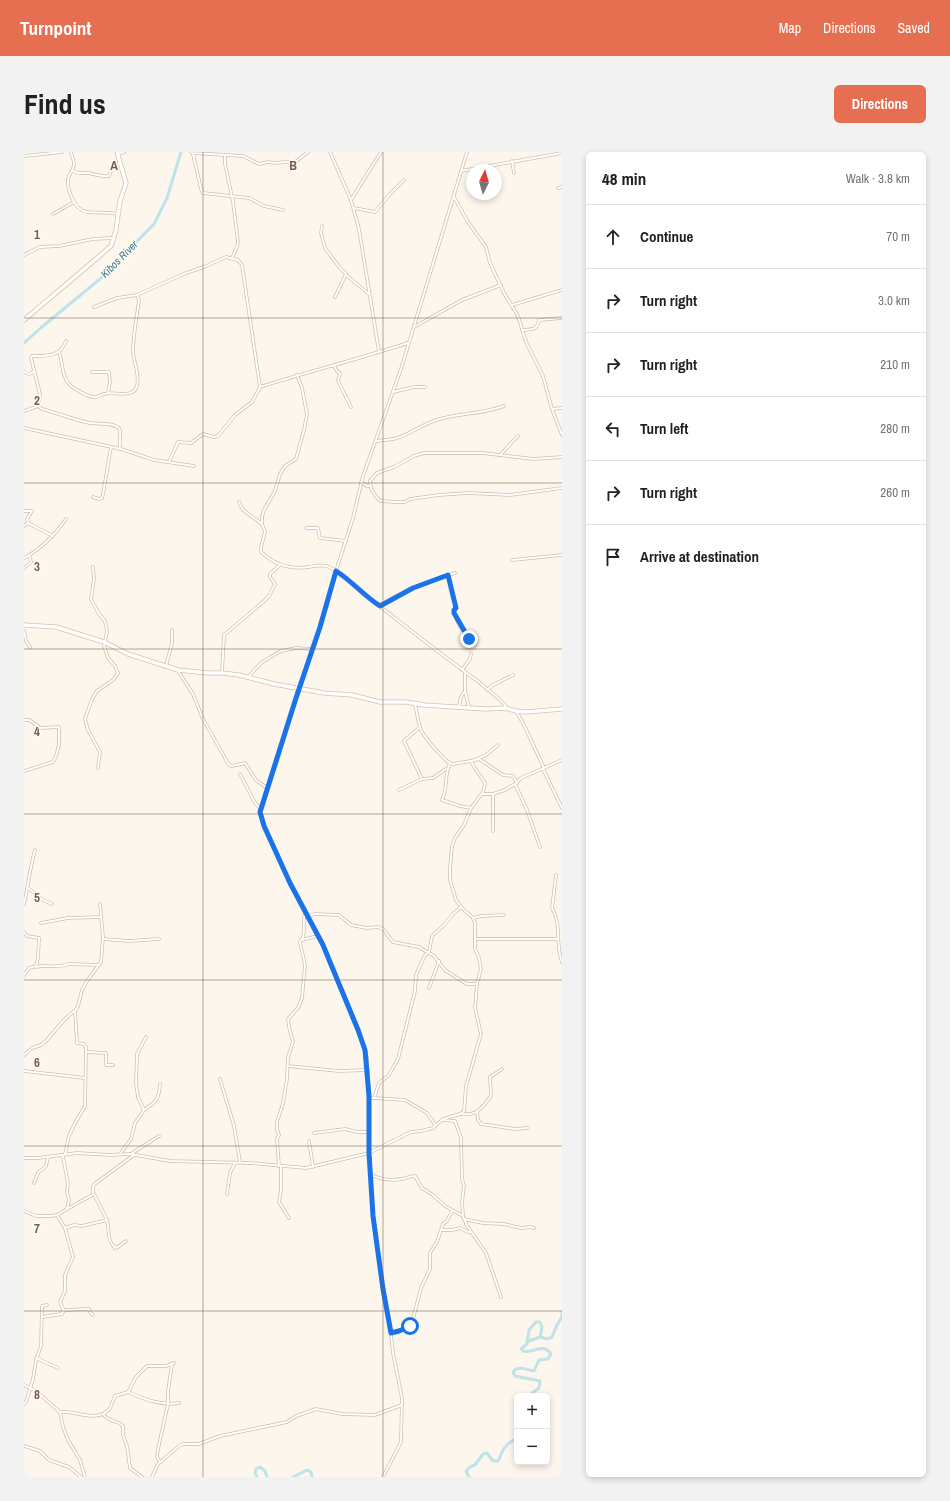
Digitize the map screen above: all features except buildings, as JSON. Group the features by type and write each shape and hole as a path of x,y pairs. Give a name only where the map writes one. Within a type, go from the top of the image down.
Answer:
{"street":[{"path":"24,156 62,152"},
{"path":"71,152 74,163 68,183 74,202 79,208 86,212 119,214"},
{"path":"24,320 111,246 119,214 120,201 126,183 117,153 124,152"},
{"path":"283,210 264,206 249,198 202,192 192,153 247,157 249,160 259,164 268,162 294,163 308,152"},
{"path":"330,152 354,208 361,240 379,352"},
{"path":"351,200 381,152"},
{"path":"384,1477 401,1442 402,1405 375,1234 369,1153 368,1070 365,1050 318,936 305,913 264,826 261,810 320,627 353,518 361,482 393,392 467,152"},
{"path":"461,171 562,153"},
{"path":"225,156 238,242 232,258"},
{"path":"512,162 514,173"},
{"path":"72,171 79,174 88,173 109,176 113,166 120,163"},
{"path":"354,208 375,212 404,180"},
{"path":"558,188 562,187"},
{"path":"453,197 468,222 486,247 490,263 518,316 526,342 543,376 552,409 562,435"},
{"path":"53,214 74,202"},
{"path":"322,226 321,232 325,248 346,275 370,294"},
{"path":"24,255 40,246 59,246 93,239 113,238"},
{"path":"94,307 117,298 137,295 226,257 232,258 240,262 242,265 260,387 252,402 235,415 218,436 214,437 203,434 191,443 178,442 169,462"},
{"path":"335,297 346,275"},
{"path":"413,327 462,300 501,286"},
{"path":"512,305 562,290"},
{"path":"59,352 62,360 64,375 69,384 94,397 108,393 129,394 134,391 137,386 133,351 139,300 137,295"},
{"path":"522,330 538,327 540,320 562,318"},
{"path":"38,406 40,394 31,358 32,356 48,355 59,352 66,341"},
{"path":"260,387 408,343"},
{"path":"334,366 340,373 338,381 351,407"},
{"path":"24,372 29,374 34,372"},
{"path":"92,372 109,372 110,382 108,393"},
{"path":"298,375 304,394 307,414 304,430 297,456 285,466 280,474 275,491 264,510 262,524 265,532 261,552 280,565 290,568 301,569 326,566 346,577 360,591 464,673 479,682 486,690 498,697 506,708"},
{"path":"393,392 425,387"},
{"path":"24,411 38,406"},
{"path":"38,406 42,409 83,421 104,423 118,429 120,432 120,449"},
{"path":"376,441 398,438 420,426 440,419 494,410 504,406"},
{"path":"552,409 562,408"},
{"path":"24,428 120,449 140,456 194,466"},
{"path":"500,455 518,436"},
{"path":"93,497 99,499 102,498 111,447"},
{"path":"562,457 534,459 467,452 420,454 377,473 370,480 371,486 379,500 396,502 405,502 410,499 439,495 468,493 510,495 562,488"},
{"path":"361,482 366,486 371,486"},
{"path":"239,502 243,510 262,524"},
{"path":"24,511 32,511 27,520 28,522 24,526"},
{"path":"24,558 53,536 66,520"},
{"path":"28,522 53,536"},
{"path":"306,528 318,528 320,538 346,540"},
{"path":"24,568 31,562 29,555"},
{"path":"512,560 562,555"},
{"path":"222,673 224,634 269,596 275,584 270,576 280,565"},
{"path":"93,567 94,579 91,599 99,614 106,621 107,632 104,642 105,652 118,673 113,680 97,691 92,699 85,719 88,730 100,752 98,768"},
{"path":"380,606 413,588 455,573"},
{"path":"448,575 456,608 454,610 456,618 474,645"},
{"path":"24,625 56,628 104,642 128,654 178,670 249,676 270,683 318,692 352,695 380,702 458,706 493,710 506,708 516,711 537,712 562,709"},
{"path":"166,666 172,644 172,630"},
{"path":"24,631 26,641 30,647"},
{"path":"249,676 262,662 281,651 296,648 313,649"},
{"path":"462,670 470,659 471,654"},
{"path":"178,670 193,694 203,719 229,765 232,766 246,763 256,780 264,787 268,788"},
{"path":"464,673 465,691 469,707"},
{"path":"486,690 513,675"},
{"path":"458,706 461,696 465,691"},
{"path":"415,703 422,732 450,763 456,764 477,759 486,755 498,745"},
{"path":"516,711 562,808"},
{"path":"24,720 28,720 40,728 56,726 59,728 56,756 53,762 24,771"},
{"path":"420,727 404,741 422,779"},
{"path":"477,759 492,766 499,773 513,775 528,810 540,847"},
{"path":"482,794 493,794 505,790 521,778 562,760"},
{"path":"462,1114 465,1109 466,1086 481,1034 474,1008 477,984 481,969 479,958 475,950 476,927 473,918 461,907 454,894 450,880 452,846 455,838 464,825 471,808 482,794 486,783 471,761"},
{"path":"399,790 422,779 433,778 446,769 450,763"},
{"path":"446,769 444,795 442,800 471,808"},
{"path":"240,774 254,801 261,810"},
{"path":"493,794 493,831"},
{"path":"24,904 35,850"},
{"path":"556,875 552,908 556,913 559,930 559,953 562,962"},
{"path":"28,888 43,900 52,904"},
{"path":"24,1055 32,1048 41,1045 46,1041 64,1020 75,1011 87,981 99,965 103,939 100,904"},
{"path":"374,1098 379,1083 389,1075 398,1059 415,991 416,976 425,955 428,953 432,936 461,907"},
{"path":"289,1218 279,1202 282,1190 277,1142 279,1135 277,1130 277,1122 283,1103 288,1057 293,1042 288,1027 288,1019 298,1008 302,998 305,958 301,940 305,934 303,924 305,913"},
{"path":"307,917 314,914 339,915 353,925 383,929 393,942 414,946 428,953 438,961 445,970 467,984 477,984"},
{"path":"473,918 481,916 504,915"},
{"path":"41,923 68,918 101,917"},
{"path":"24,932 27,936 39,938 36,966"},
{"path":"301,940 318,936"},
{"path":"103,939 129,941 159,939"},
{"path":"475,939 558,939"},
{"path":"429,988 438,961"},
{"path":"24,975 29,968 36,966 53,968 68,964 99,965"},
{"path":"65,1154 66,1143 74,1123 85,1108 86,1052 84,1045 76,1042 75,1011"},
{"path":"144,1110 138,1097 136,1084 137,1054 146,1037"},
{"path":"86,1052 106,1053 106,1065 112,1066"},
{"path":"288,1066 339,1071 368,1070"},
{"path":"24,1158 38,1158 77,1153 130,1154 170,1161 240,1162 301,1168 313,1167 369,1153 411,1132 428,1130 436,1126 442,1120 462,1114 471,1115 477,1112 491,1096 490,1077 502,1069"},
{"path":"24,1070 85,1078"},
{"path":"220,1078 234,1126 240,1162"},
{"path":"119,1154 131,1139 135,1123 144,1110 156,1102 160,1084"},
{"path":"369,1098 404,1100 427,1113 436,1126"},
{"path":"477,1112 478,1120 481,1124 515,1129 527,1128"},
{"path":"442,1120 455,1121 461,1138 462,1178 464,1186 462,1202 464,1217 471,1232 486,1253 501,1297"},
{"path":"314,1133 345,1129 358,1132 369,1132"},
{"path":"130,1154 142,1148 159,1136"},
{"path":"309,1141 313,1167"},
{"path":"61,1155 63,1157 68,1184 67,1192 69,1202 66,1209"},
{"path":"126,1241 118,1247 114,1247 108,1236 107,1220 93,1193 93,1186 96,1182 134,1155"},
{"path":"34,1183 38,1173 46,1166 48,1157"},
{"path":"227,1194 230,1173 235,1162"},
{"path":"370,1173 378,1179 384,1180 402,1179 409,1176 414,1176 422,1188 452,1211 464,1217 487,1224 504,1224 521,1228 534,1228"},
{"path":"24,1211 36,1216 56,1215 93,1193"},
{"path":"391,1333 404,1329 412,1323 421,1288 430,1269 430,1253 442,1230 443,1224 447,1221 452,1211"},
{"path":"56,1215 65,1228 73,1257 65,1276 65,1291 60,1302 63,1312"},
{"path":"65,1228 74,1225 82,1226 107,1220"},
{"path":"442,1230 460,1228 467,1232 471,1232"},
{"path":"24,1404 26,1402 30,1387 36,1358 41,1346 42,1306 47,1305"},
{"path":"42,1317 60,1315 65,1310 89,1309 93,1315"},
{"path":"36,1358 58,1368"},
{"path":"128,1392 136,1378 147,1366 165,1366 173,1364 168,1391 168,1404 158,1449 157,1457 160,1462"},
{"path":"24,1385 30,1387 60,1412 63,1427 70,1444 80,1460 84,1477"},
{"path":"60,1412 66,1411 93,1416 103,1414 110,1408 115,1396 128,1392 145,1399 168,1404 180,1403"},
{"path":"152,1477 156,1466 183,1444 199,1444 220,1436 287,1422 296,1416 316,1409 349,1415 375,1415 402,1405"},
{"path":"103,1414 109,1420 123,1426 123,1436 127,1446 130,1468 142,1477"},
{"path":"24,1446 40,1451 49,1460 69,1467 81,1477"}],"waterway":[{"name":"Kibos River","path":"24,343 100,279 154,224 167,198 181,152"},
{"path":"532,1393 539,1388 540,1381 515,1376 513,1372 520,1368 534,1371 539,1360 548,1359 551,1354 545,1349 527,1351 523,1351 521,1349 527,1344 529,1330 536,1322 540,1322 542,1327 540,1337 547,1339 552,1337 562,1317 562,1311"},
{"path":"529,1341 540,1337"},
{"path":"469,1477 466,1471 475,1465 483,1454 487,1453 493,1461 498,1461 506,1446 514,1440"},
{"path":"257,1477 255,1473 256,1469 260,1467 265,1471 267,1477"},
{"path":"293,1477 307,1470 311,1472 312,1477"}],"route":[{"path":"410,1326 391,1333 383,1289 370,1185 369,1096 367,1057 365,1050 323,945 290,883 264,826 260,812 296,698 316,641 336,571 346,577 360,591 380,606 413,588 448,575 456,608 454,613 469,639"}]}
